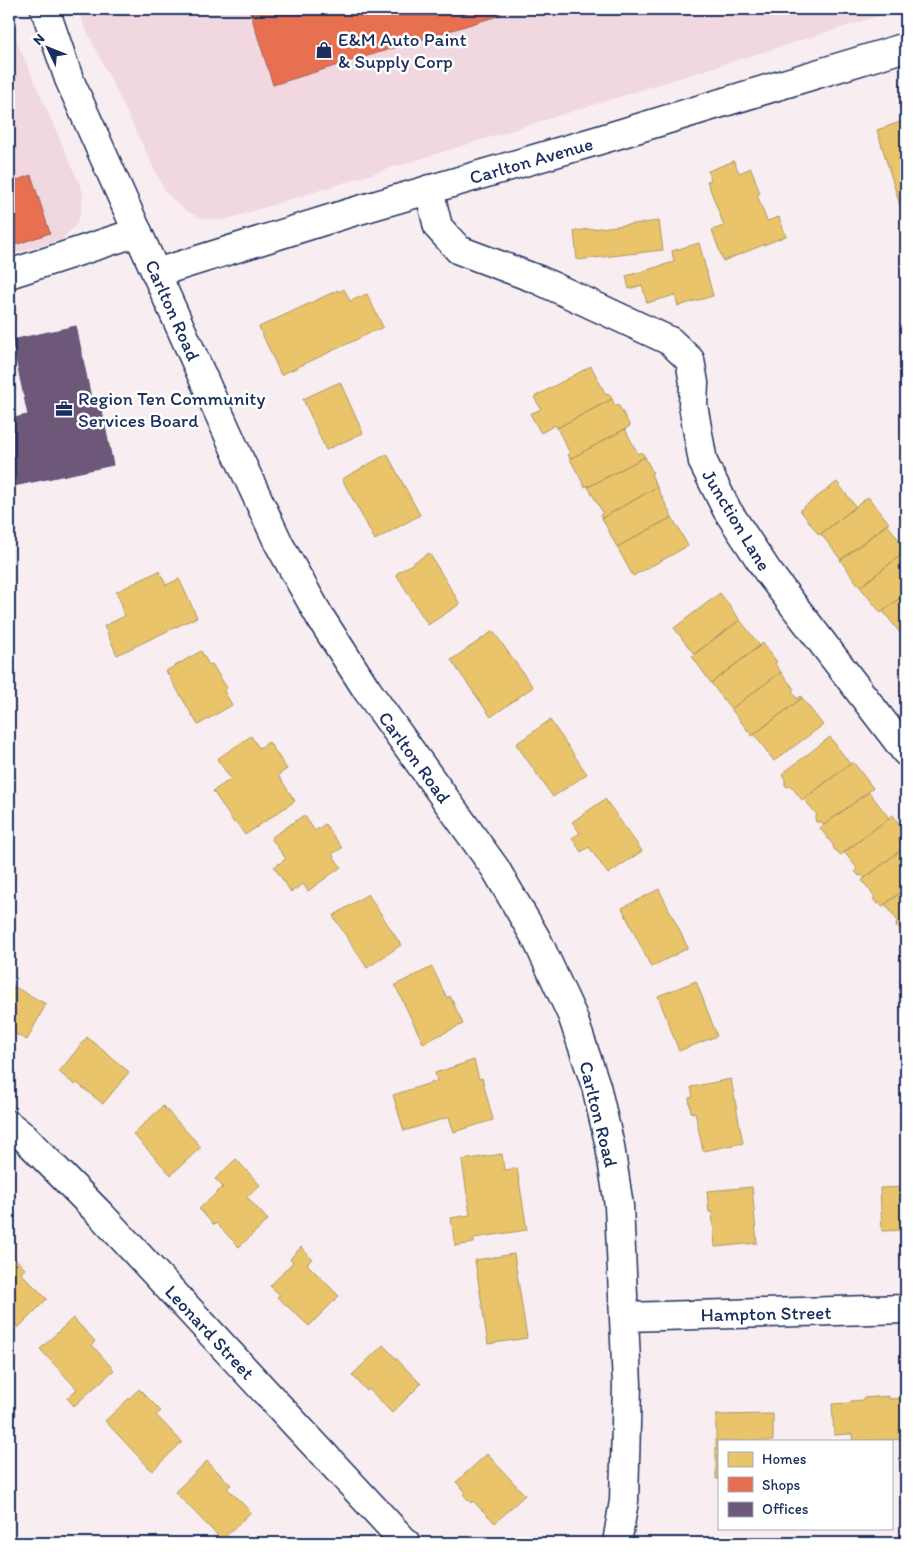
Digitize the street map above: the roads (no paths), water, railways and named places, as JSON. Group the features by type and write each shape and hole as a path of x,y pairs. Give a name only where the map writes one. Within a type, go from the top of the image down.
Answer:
{"street":[{"name":"Carlton Road","path":"45,9 69,79 279,544 316,609 367,690 495,868 537,940 572,1015 596,1086 610,1146 619,1206 627,1385 624,1501 617,1543"},
{"name":"Carlton Avenue","path":"156,273 349,212 596,141 906,47"},
{"name":"Junction Lane","path":"428,190 438,227 459,250 539,280 670,341 690,360 694,383 693,405 703,462 727,510 768,572 906,752"},
{"path":"9,274 138,232"},
{"name":"Leonard Street","path":"9,1126 24,1137 102,1216 406,1543"},
{"name":"Hampton Street","path":"625,1316 906,1309"}],"place":[{"name":"E&M Auto Paint & Supply Corp","path":"324,50"},
{"name":"Region Ten Community Services Board","path":"64,409"}]}
